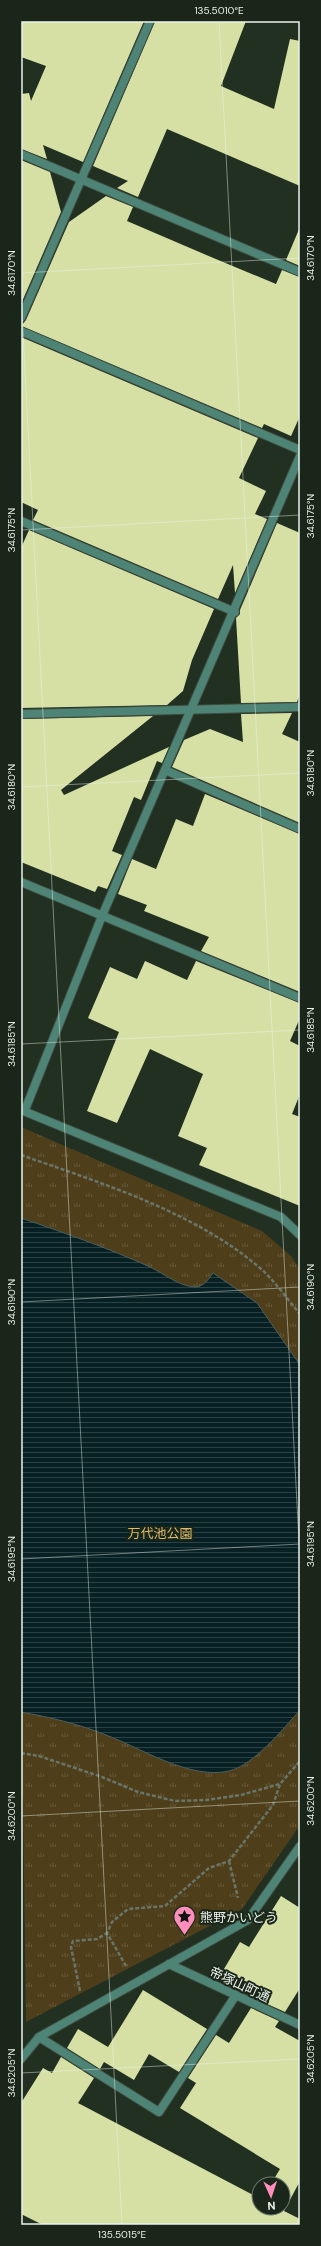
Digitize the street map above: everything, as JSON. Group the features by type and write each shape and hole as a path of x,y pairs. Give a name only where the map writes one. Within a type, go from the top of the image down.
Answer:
{"street":[{"path":"21,318 150,21"},
{"path":"21,154 300,272"},
{"path":"21,331 300,450"},
{"path":"300,456 102,916 23,1110 281,1217 300,1235"},
{"path":"21,521 234,612"},
{"path":"21,714 300,707"},
{"path":"166,770 300,829"},
{"path":"21,882 300,998"},
{"path":"21,2059 39,2037 248,1920 300,1846"},
{"name":"帝塚山町通","path":"169,1964 300,2025"},
{"path":"39,2037 159,2112 236,1995"}],"path":[{"path":"21,1155 168,1211 226,1243 261,1269 300,1314"},
{"path":"21,1753 38,1756 102,1777 138,1792 175,1801 206,1800 241,1795 280,1784"},
{"path":"87,2010 71,1947 73,1941 97,1939 107,1933 112,1922 128,1909 166,1906 208,1868 229,1861 273,1805 280,1784 300,1761"},
{"path":"229,1861 242,1909 248,1920"},
{"path":"107,1933 117,1953 138,1982"}],"green space":[{"name":"万代池公園","path":"21,1127 262,1231 291,1256 300,1269 300,1825 242,1909 26,2022 23,1797 21,1796"}],"water":[{"name":"万代池公園","path":"21,1218 118,1253 150,1267 177,1282 189,1286 201,1286 213,1273 257,1303 300,1365 300,1710 277,1736 258,1754 248,1762 229,1771 214,1773 182,1767 85,1727 21,1712"}],"building":[{"path":"21,21 144,21 83,162 43,145 47,159 21,149 21,94 29,93 31,101 46,66 21,57"},
{"path":"155,21 246,21 221,86 274,109 290,39 300,41 300,186 167,129 138,197 117,188 128,181 93,166"},
{"path":"21,160 50,172 61,212 21,304"},
{"path":"106,196 133,207 127,221 211,257 276,284 282,270 300,277 300,416 291,436 264,424 262,428 21,326 26,320 69,222"},
{"path":"300,227 300,266 286,260"},
{"path":"21,337 258,438 239,478 266,491 255,514 267,519 235,593 233,565 218,599 33,520 38,510 21,502"},
{"path":"277,523 300,533 300,694 297,702 241,703 236,618 240,614 240,610"},
{"path":"29,530 214,609 192,660 183,691 167,705 21,708 21,548"},
{"path":"292,713 282,734 300,742 300,823 172,767 184,740 210,729 243,742 241,714"},
{"path":"153,716 61,790 64,795 169,747 162,763 157,761 141,800 134,797 112,851 122,855 107,889 98,886 95,892 21,862 21,719"},
{"path":"205,794 300,834 300,992 201,951 209,937 144,911 147,905 118,894 132,859 156,869 176,819 193,826"},
{"path":"145,961 187,980 196,961 300,1003 300,1018 290,1041 300,1046 300,1094 292,1114 300,1117 300,1206 199,1165 207,1148 178,1136 203,1074 150,1049 117,1123 87,1111 119,1032 88,1018 110,967 137,979"},
{"path":"281,1896 300,1908 300,1988 285,2012 256,1999 261,1991 224,1969 240,1942 249,1947"},
{"path":"143,1990 207,2029 179,2072 149,2054 134,2080 104,2062 100,2069 67,2048 78,2029 108,2047"},
{"path":"251,2008 279,2021 275,2027 300,2041 300,2181 291,2198 291,2176 276,2176 280,2169 180,2108 196,2083 188,2078 216,2035 229,2043"},
{"path":"61,2057 94,2078 78,2103 251,2194 251,2216 291,2216 291,2214 300,2219 300,2225 43,2225 21,2214 21,2103 43,2068 52,2073"}],"place":[{"name":"熊野かいどう","path":"184,1936"}]}
